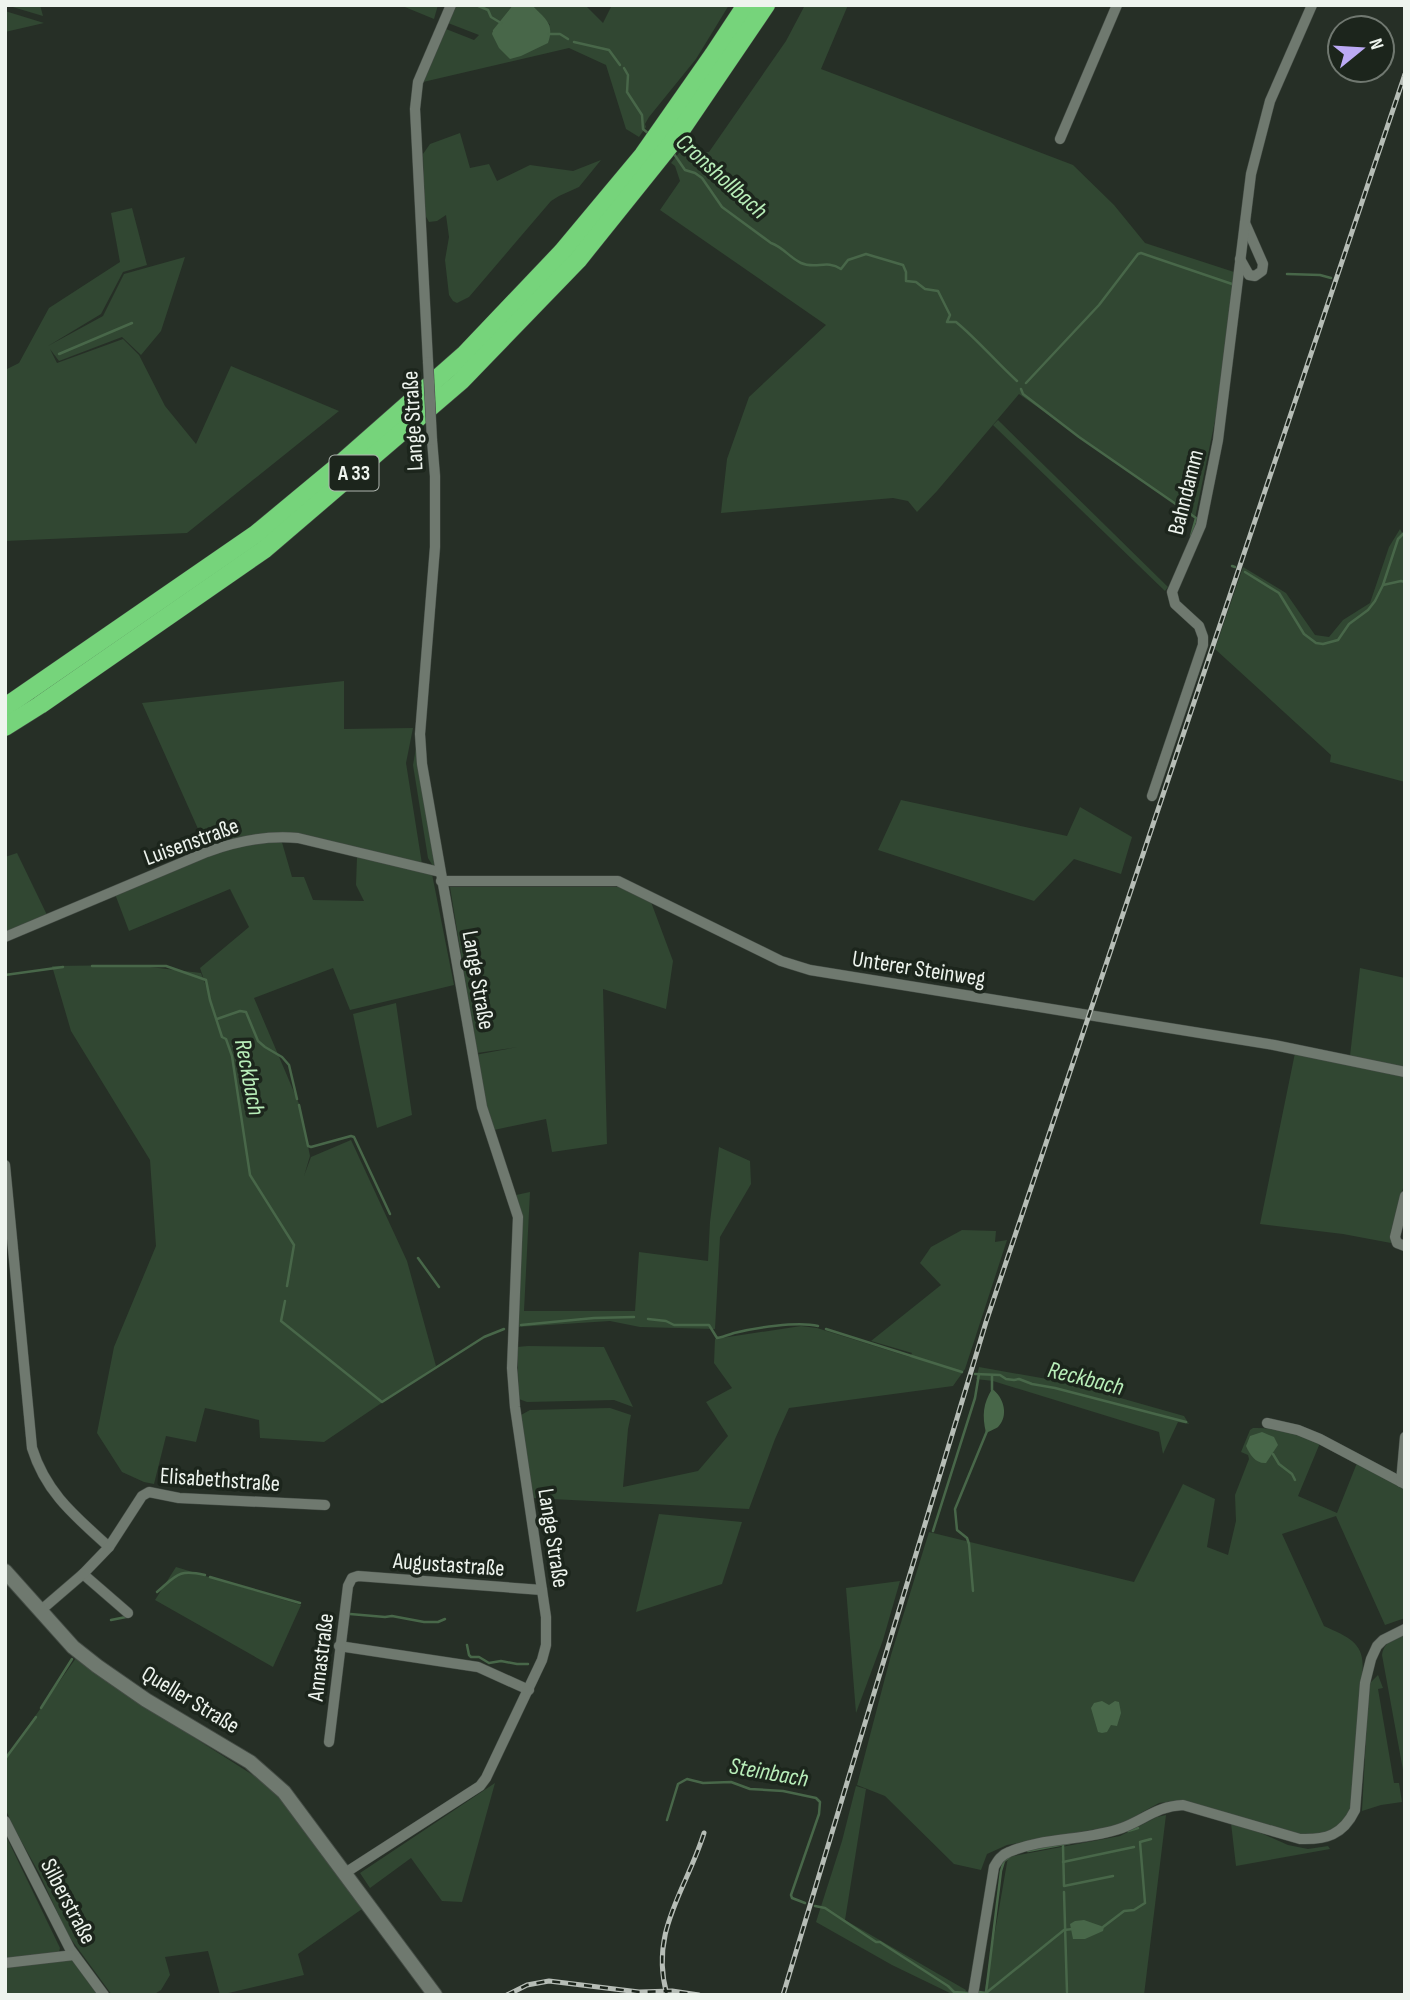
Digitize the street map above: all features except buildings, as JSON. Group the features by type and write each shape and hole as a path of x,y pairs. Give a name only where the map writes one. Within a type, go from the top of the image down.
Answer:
{"highway":[{"name":"A 33","path":"669,133 746,5"},
{"name":"A 33","path":"5,727 265,549 483,359 578,260 649,160 766,5"},
{"name":"A 33","path":"5,707 257,534 338,466 465,354 649,160"}],"street":[{"name":"Lange Straße","path":"345,1873 480,1786 529,1690 546,1645 546,1617 515,1407 512,1368 517,1217 482,1107 440,876 422,764 420,734 435,547 435,476 415,109 418,82 450,5"},
{"path":"1060,139 1117,5"},
{"name":"Bahndamm","path":"1152,796 1203,645 1199,626 1175,604 1172,592 1201,525 1218,440 1251,174 1270,101 1312,5"},
{"path":"1241,259 1249,275 1255,276 1262,271 1263,264 1245,223"},
{"name":"Luisenstraße","path":"5,937 207,852 252,839 279,836 298,838 440,876"},
{"name":"Unterer Steinweg","path":"440,876 618,881 781,961 810,970 1274,1045 1405,1072"},
{"path":"5,1165 32,1448 44,1478 64,1506 109,1547"},
{"path":"1405,1196 1395,1237 1396,1243 1405,1246"},
{"path":"1267,1423 1298,1430 1320,1439 1403,1483 1405,1437"},
{"name":"Elisabethstraße","path":"40,1611 83,1574 109,1547 142,1496 149,1492 179,1499 325,1505"},
{"name":"Queller Straße","path":"5,1571 73,1647 97,1666 166,1712 237,1754 267,1776 289,1798 435,1995"},
{"path":"83,1574 128,1613"},
{"name":"Augustastraße","path":"352,1578 358,1576 542,1590"},
{"name":"Annastraße","path":"329,1742 339,1646 348,1586 352,1578"},
{"path":"973,1995 993,1867 1001,1856 1008,1852 1120,1829 1158,1809 1173,1805 1183,1805 1300,1839 1318,1840 1342,1829 1355,1810 1365,1683 1371,1659 1383,1640 1405,1629"},
{"path":"339,1646 478,1667 529,1690"},
{"name":"Silberstraße","path":"5,1821 74,1955 104,1995"},
{"path":"5,1963 74,1955"}],"shaded area":[{"path":"6,5 40,5 43,16"},
{"path":"400,5 438,5 434,19"},
{"path":"457,5 513,5 492,32 550,25 532,5 585,5 603,23 612,5 729,5 696,59 649,117 639,137 626,129 606,65 569,48 423,82 446,29 474,40 479,35 448,23"},
{"path":"513,5 532,5 548,22 550,36 548,43 510,59 499,48 492,34"},
{"path":"805,5 848,5 821,69 1073,165 1114,205 1145,243 1234,272 1218,406 1195,518 1019,394 917,512 908,501 893,498 721,513 727,459 749,397 826,325 660,210 680,181 675,166 671,163 679,153 709,152 786,41"},
{"path":"5,11 44,23 5,32"},
{"path":"460,133 470,168 489,164 497,181 530,165 573,171 601,160 579,187 551,201 469,297 457,303 449,295 445,260 449,237 446,215 437,221 429,222 425,215 423,154 430,144"},
{"path":"132,208 147,265 123,272 101,314 48,346 103,316 124,274 185,257 161,331 141,355 122,337 59,361 50,349 57,363 123,339 139,355 165,406 196,444 231,366 339,411 187,533 5,541 5,370 19,363 49,308 120,262 111,213"},
{"path":"998,420 1168,587 1165,591 993,425"},
{"path":"1400,529 1405,538 1405,782 1330,762 1331,755 1215,649 1243,567 1286,593 1315,635 1329,637 1343,620 1370,603 1389,547"},
{"path":"344,681 344,729 413,728 406,763 422,864 302,836 207,849 142,703"},
{"path":"417,742 435,866 428,858 413,765"},
{"path":"901,800 1067,836 1080,807 1132,837 1121,874 1074,859 1034,901 878,850"},
{"path":"281,839 292,877 304,877 313,900 364,901 356,885 357,857 432,874 454,985 350,1010 333,968 254,998 300,1106 310,1156 304,1176 311,1157 351,1140 407,1261 436,1366 324,1442 260,1438 259,1420 205,1408 196,1442 166,1436 154,1484 144,1482 122,1472 97,1433 114,1347 156,1246 150,1160 71,1031 52,966 133,965 201,973 208,991 200,968 249,927 230,889 129,931 115,894 231,846"},
{"path":"17,853 47,915 5,933 5,857"},
{"path":"450,887 619,887 651,902 673,961 666,1009 603,989 607,1144 552,1152 546,1119 494,1130 485,1108 475,1055 518,1047 477,1053"},
{"path":"1360,968 1405,978 1405,1069 1350,1056"},
{"path":"396,1003 412,1115 377,1128 353,1014"},
{"path":"1295,1053 1405,1076 1405,1179 1391,1243 1260,1224"},
{"path":"719,1147 750,1161 751,1184 720,1237 715,1329 640,1327 610,1321 517,1327 522,1216 516,1195 530,1192 524,1311 635,1311 639,1252 708,1261"},
{"path":"962,1230 996,1231 995,1242 1007,1240 965,1369 953,1386 789,1408 749,1509 532,1498 521,1415 530,1410 610,1408 631,1415 623,1487 698,1471 728,1436 706,1402 732,1388 714,1363 715,1339 801,1326 817,1328 910,1357 912,1353 871,1341 941,1285 920,1263 931,1247"},
{"path":"517,1347 604,1347 633,1407 614,1400 527,1402 519,1399"},
{"path":"979,1367 1064,1382 1184,1416 1189,1424 1178,1422 1163,1454 1159,1432 993,1381 976,1379"},
{"path":"992,1389 1002,1402 1004,1412 998,1427 986,1433 984,1410"},
{"path":"1253,1428 1279,1430 1320,1443 1298,1496 1337,1513 1357,1463 1405,1489 1405,1618 1385,1625 1336,1516 1282,1534 1324,1626 1356,1645 1362,1659 1353,1804 1343,1821 1326,1834 1302,1836 1183,1800 1159,1803 1119,1825 1007,1845 987,1854 981,1870 954,1864 885,1796 857,1785 891,1655 929,1532 1134,1582 1183,1484 1215,1499 1207,1547 1228,1555 1236,1521 1235,1495 1249,1459 1248,1455 1241,1452"},
{"path":"1262,1432 1274,1437 1278,1445 1266,1463 1254,1458 1246,1446 1250,1436"},
{"path":"659,1514 742,1522 722,1584 636,1612"},
{"path":"176,1567 301,1605 273,1667 155,1600"},
{"path":"900,1581 883,1640 856,1713 846,1588"},
{"path":"1405,1634 1405,1781 1382,1655 1387,1644"},
{"path":"76,1658 121,1691 264,1782 279,1796 362,1909 298,1954 304,1975 220,1995 208,1951 165,1957 170,1975 161,1990 153,1995 112,1995 68,1935 5,1808 5,1759"},
{"path":"1378,1675 1383,1688 1378,1689 1394,1783 1399,1783 1402,1802 1362,1811 1369,1684"},
{"path":"1102,1701 1109,1705 1115,1701 1119,1702 1121,1713 1117,1726 1111,1725 1107,1732 1102,1733 1098,1732 1091,1708 1094,1703"},
{"path":"495,1783 462,1902 442,1901 411,1858 370,1888 360,1873"},
{"path":"856,1786 866,1789 845,1920 966,1990 964,1995 954,1995 892,1965 816,1922"},
{"path":"1166,1815 1144,1995 984,1995 1008,1857 1120,1836"},
{"path":"1231,1823 1288,1845 1308,1849 1328,1846 1330,1849 1236,1866"},
{"path":"5,1834 60,1948 59,1952 5,1959"},
{"path":"1084,1920 1104,1927 1103,1931 1085,1939 1073,1939 1070,1924"},
{"path":"72,1960 100,1995 5,1995 5,1968"}],"waterway":[{"name":"Cronshollbach","path":"476,5 488,10 491,17 501,23"},
{"name":"Cronshollbach","path":"549,34 560,34 568,39"},
{"name":"Cronshollbach","path":"574,42 609,50 620,65"},
{"name":"Cronshollbach","path":"624,68 628,75 627,92 642,115 643,129 649,134"},
{"name":"Cronshollbach","path":"674,154 685,170 702,178 722,207 801,263 831,265 841,269 848,260 866,254 903,265 906,281 938,291 950,315 947,322 956,322 1017,381"},
{"path":"1026,383 1099,305 1138,254 1232,284"},
{"path":"1287,274 1331,278"},
{"path":"59,354 132,323"},
{"name":"Cronshollbach","path":"1021,389 1023,394 1079,437 1196,518 1191,536"},
{"path":"1383,585 1398,539 1405,532"},
{"name":"Cronshollbach","path":"1245,572 1279,593 1304,634 1316,643 1323,644 1338,640 1349,624 1368,610 1383,585 1405,582"},
{"name":"Reckbach","path":"92,966 166,966 206,980 222,1037 226,1039 232,1056 250,1175 294,1245 287,1286"},
{"name":"Reckbach","path":"5,975 63,967"},
{"path":"217,1019 240,1011 246,1012 258,1041 289,1065 297,1099"},
{"path":"299,1105 308,1146 354,1137 390,1214"},
{"path":"418,1258 439,1287"},
{"name":"Reckbach","path":"285,1301 281,1321 382,1402 484,1337 504,1329"},
{"name":"Reckbach","path":"521,1325 634,1317"},
{"name":"Reckbach","path":"648,1319 674,1325 709,1325 717,1338 776,1326 818,1326"},
{"name":"Reckbach","path":"826,1329 962,1372"},
{"name":"Reckbach","path":"975,1374 1019,1379 1186,1422"},
{"path":"933,1531 975,1398 979,1374"},
{"path":"992,1375 992,1390"},
{"path":"973,1591 969,1544 967,1538 957,1530 955,1509 987,1431"},
{"name":"Reckbach","path":"1273,1454 1295,1480"},
{"name":"Steinbach","path":"157,1592 183,1573 205,1575"},
{"name":"Steinbach","path":"210,1577 300,1603"},
{"name":"Steinbach","path":"350,1614 392,1616 424,1622 445,1619"},
{"name":"Steinbach","path":"111,1620 126,1617"},
{"name":"Steinbach","path":"467,1645 471,1657 479,1657 489,1663 501,1661 528,1664"},
{"name":"Steinbach","path":"41,1708 72,1659"},
{"name":"Steinbach","path":"5,1759 36,1717"},
{"name":"Steinbach","path":"667,1820 678,1784 687,1779 703,1783 731,1782 750,1789 783,1791 816,1798 820,1802 819,1814 791,1895 792,1898 805,1903"},
{"name":"Steinbach","path":"1128,1831 1138,1828"},
{"name":"Steinbach","path":"1103,1927 1124,1911 1134,1910 1145,1903 1140,1842 1151,1839"},
{"name":"Steinbach","path":"1028,1851 1070,1843"},
{"name":"Steinbach","path":"1063,1846 1064,1886 1113,1876"},
{"name":"Steinbach","path":"1063,1862 1134,1847"},
{"name":"Steinbach","path":"986,1993 1001,1871 1004,1861 1009,1857"},
{"name":"Steinbach","path":"1064,1892 1067,1992"},
{"name":"Steinbach","path":"815,1906 825,1908 876,1942 880,1942 954,1992 968,1993"},
{"name":"Steinbach","path":"986,1993 1064,1930 1073,1929"},
{"name":"Steinbach","path":"979,1992 986,1993 985,1995"}],"railway":[{"path":"783,1995 986,1322 1405,74"},
{"path":"667,1995 663,1972 666,1931 704,1833"},
{"path":"507,1995 527,1985 549,1981 639,1992 672,1991 699,1995"}]}
